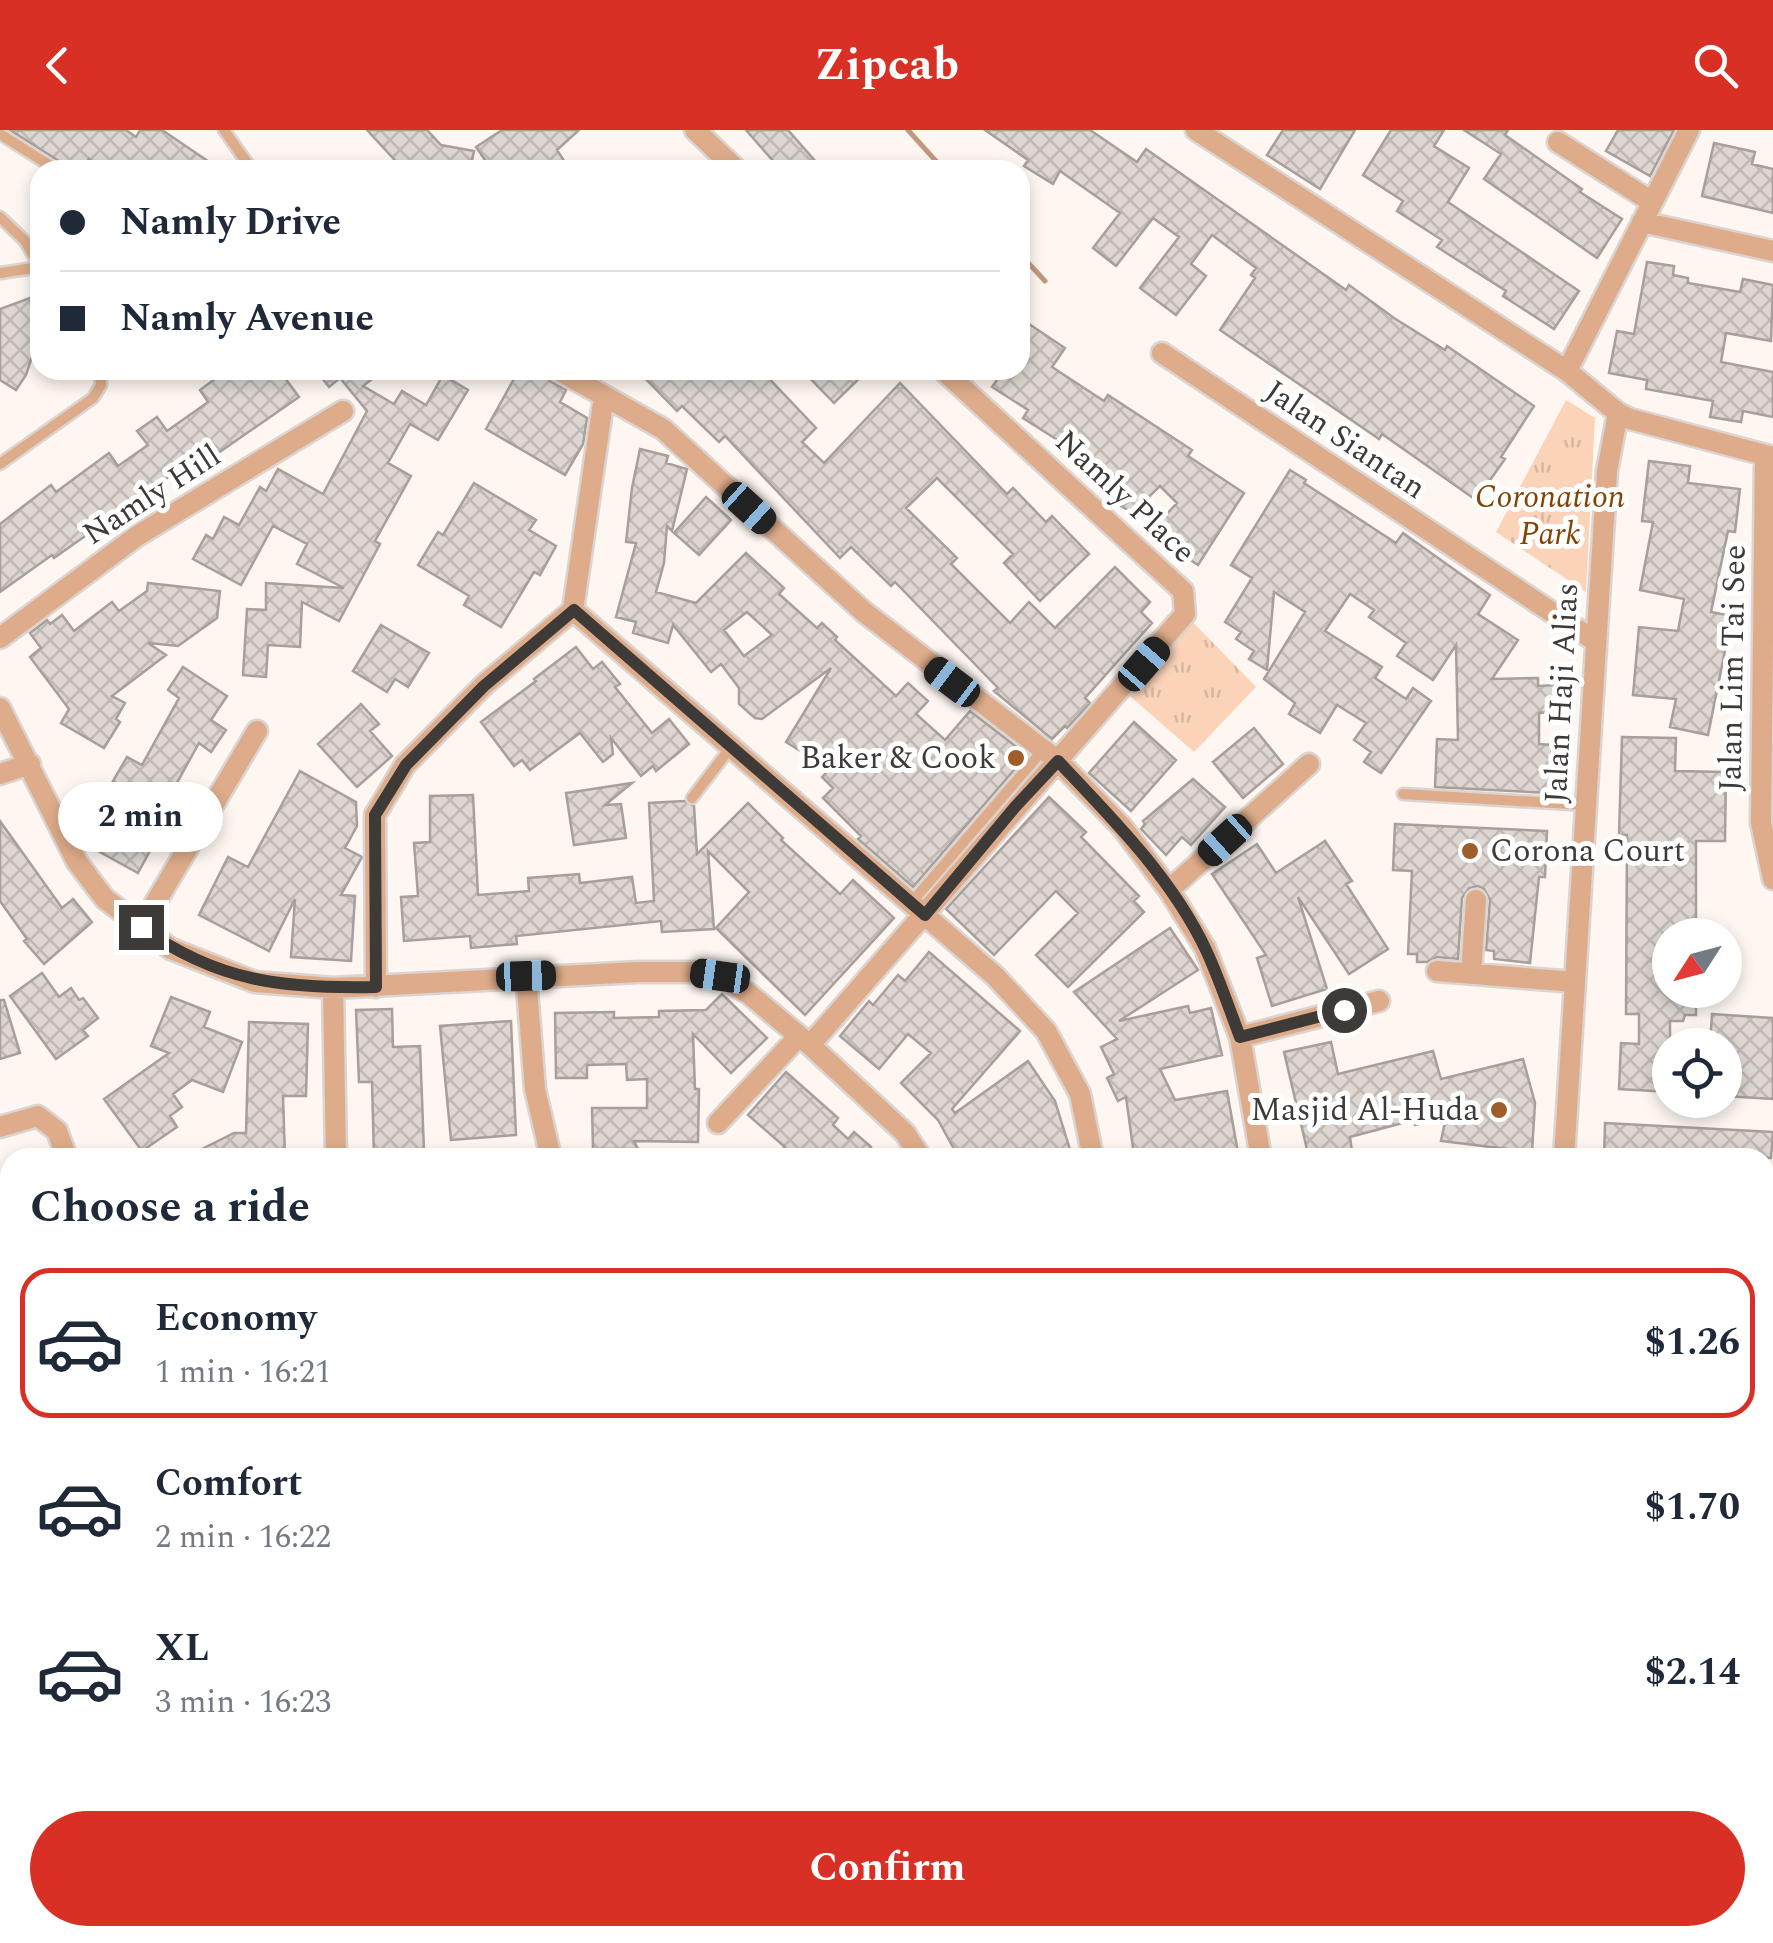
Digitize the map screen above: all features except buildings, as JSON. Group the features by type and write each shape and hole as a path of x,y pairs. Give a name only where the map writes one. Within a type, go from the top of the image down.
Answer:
{"street":[{"path":"695,130 726,160"},
{"path":"1196,130 1567,371 1618,414 1769,457"},
{"path":"1567,371 1689,130"},
{"path":"1558,142 1652,202"},
{"path":"1642,222 1773,251"},
{"name":"Jalan Siantan","path":"1162,353 1595,640"},
{"path":"576,380 662,429 864,612 1050,756 1122,828 1169,890 1205,948 1240,1037 1259,1148"},
{"name":"Namly Place","path":"718,1123 804,1041 918,909 1015,807 1050,756 1185,614 1183,591 954,380"},
{"path":"376,987 375,815 406,765 484,686 574,610 604,396"},
{"name":"Namly Hill","path":"0,638 137,536 343,411"},
{"name":"Jalan Haji Alias","path":"1565,1148 1606,470 1618,414"},
{"name":"Jalan Lim Tai See","path":"1769,457 1767,741 1761,823 1773,880"},
{"path":"574,610 995,976 1046,1030 1080,1094 1091,1148"},
{"path":"0,708 77,862 105,900 171,948 255,982 332,988 526,976 675,972 720,976 749,994 804,1041 905,1133 915,1148"},
{"path":"141,927 257,731"},
{"path":"0,774 30,764"},
{"path":"1169,890 1309,764"},
{"path":"1471,974 1476,900"},
{"path":"1437,971 1575,982"},
{"path":"526,976 535,1089 549,1148"},
{"path":"332,988 336,1148"},
{"path":"1240,1037 1379,1001"},
{"path":"0,1127 38,1116 57,1131 64,1148"}],"lane":[{"path":"224,130 245,160"},
{"path":"0,134 41,160"},
{"path":"0,217 30,250"},
{"path":"0,273 30,268"},
{"path":"0,464 93,398 101,380"},
{"path":"692,798 731,746"},
{"path":"1403,794 1586,805"}],"green space":[{"name":"Coronation Park","path":"1566,400 1595,418 1586,592 1496,532"},
{"path":"1185,614 1256,687 1194,752 1122,689"}],"waterway":[{"path":"908,130 935,160"},
{"path":"1030,265 1045,281"}],"place":[{"name":"Baker & Cook","path":"1016,758"},
{"name":"Corona Court","path":"1470,851"},
{"name":"Masjid Al-Huda","path":"1499,1110"}],"route":[{"path":"141,927 171,948 255,982 376,987 375,815 406,765 484,686 574,610 925,915 1058,761 1122,828 1169,890 1205,948 1240,1037 1344,1010"}]}
